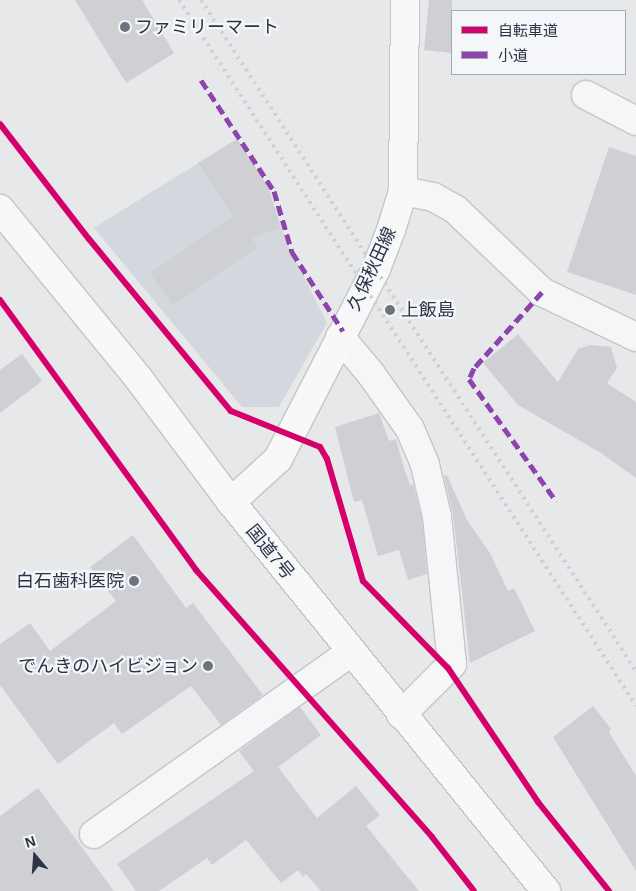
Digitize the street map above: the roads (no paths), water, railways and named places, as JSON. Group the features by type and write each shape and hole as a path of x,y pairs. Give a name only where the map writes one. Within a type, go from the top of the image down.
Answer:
{"main road":[{"name":"久保秋田線","path":"230,502 278,459 376,269 403,191 405,0"},
{"name":"国道7号","path":"0,208 139,379 230,502 401,715 546,891"}],"street":[{"path":"586,95 636,121"},
{"path":"403,191 432,197 456,210 542,292 636,337"},
{"path":"340,337 371,374 410,429 425,465 437,516 452,664 401,715"},
{"path":"94,834 351,652"}],"railway":[{"path":"179,0 636,706"},
{"path":"201,0 636,671"}],"place":[{"name":"ファミリーマート","path":"125,27"},
{"name":"上飯島","path":"390,310"},
{"name":"白石歯科医院","path":"134,581"},
{"name":"でんきのハイビジョン","path":"208,666"}]}
